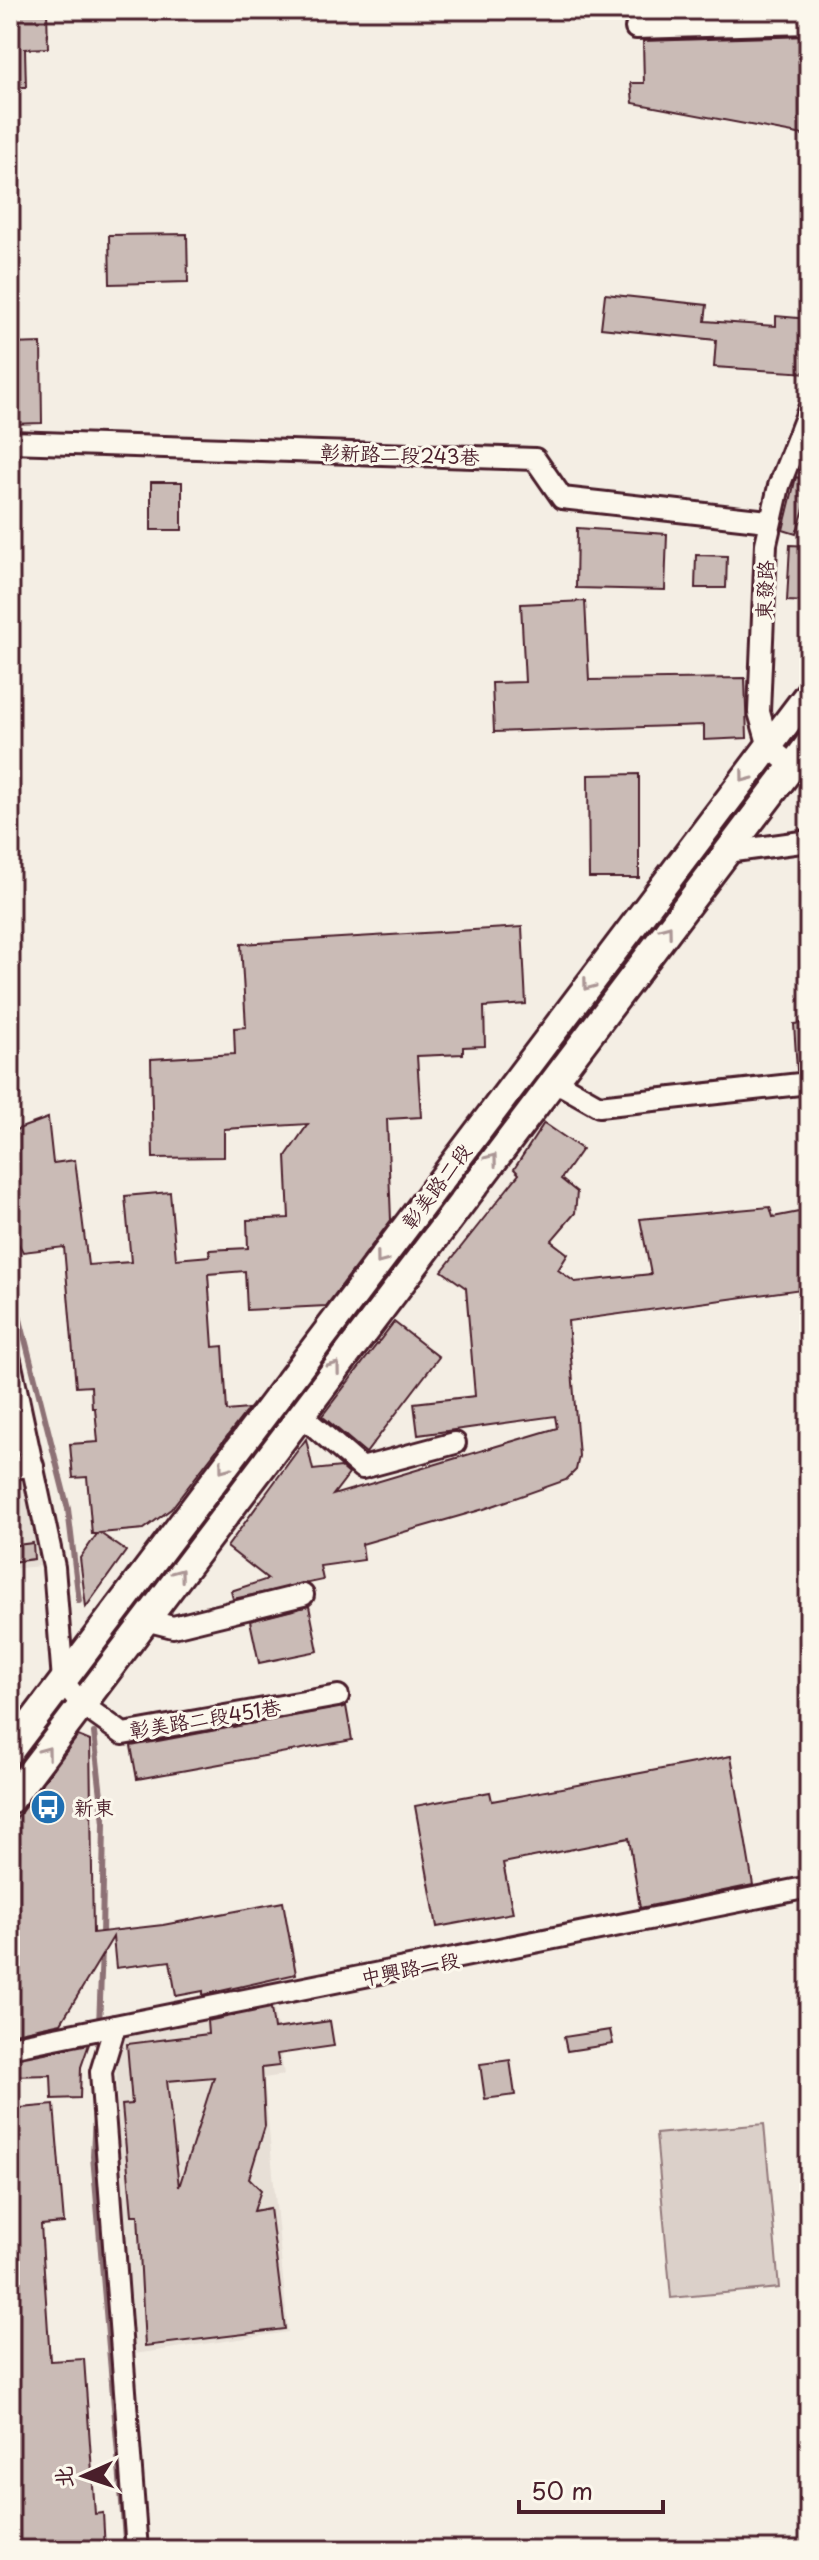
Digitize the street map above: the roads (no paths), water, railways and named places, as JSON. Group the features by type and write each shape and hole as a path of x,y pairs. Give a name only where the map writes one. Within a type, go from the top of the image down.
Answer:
{"main road":[{"name":"彰美路二段","path":"10,1751 809,693"},
{"name":"彰美路二段","path":"10,1800 809,744"},
{"path":"420,1207 442,1226"}],"street":[{"path":"636,28 809,23"},
{"name":"東發路","path":"769,747 759,712 768,521 809,409"},
{"name":"彰新路二段243巷","path":"10,442 535,459 562,498 768,521"},
{"path":"769,747 792,766"},
{"path":"727,852 809,841"},
{"path":"553,1080 599,1106 809,1083"},
{"path":"10,1361 54,1567 63,1681"},
{"path":"300,1414 362,1468 455,1443"},
{"path":"10,1468 33,1466"},
{"path":"145,1620 173,1627 303,1595"},
{"name":"彰美路二段451巷","path":"63,1681 81,1704 123,1734 338,1696"},
{"name":"中興路一段","path":"10,2047 809,1887"},
{"path":"115,2026 101,2072 137,2550"}],"waterway":[{"path":"10,1280 68,1509 79,1601"},
{"path":"94,1733 104,1823 102,1936"},
{"path":"98,2052 102,1948"},
{"path":"95,2115 93,2156 126,2550"}],"place":[{"name":"新東","path":"48,1807"}]}
